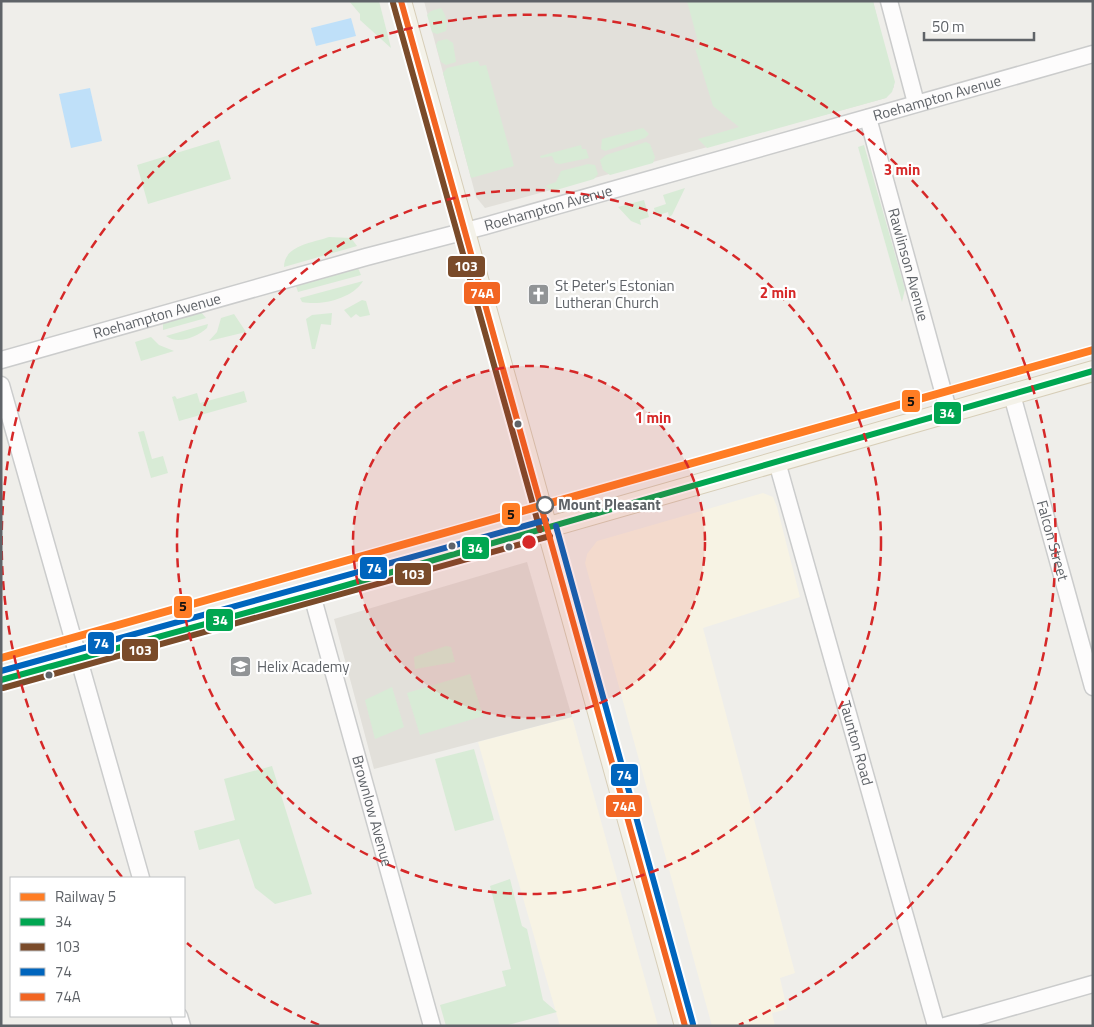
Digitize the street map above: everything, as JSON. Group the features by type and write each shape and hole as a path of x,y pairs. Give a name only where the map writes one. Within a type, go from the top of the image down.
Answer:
{"main road":[{"path":"401,1 686,1026"},
{"path":"1,680 312,595 1093,371"}],"street":[{"path":"889,1 916,104"},
{"name":"Roehampton Avenue","path":"1,360 366,257 464,232 1093,54"},
{"name":"Rawlinson Avenue","path":"868,118 949,412"},
{"path":"1,385 141,877"},
{"name":"Falcon Street","path":"1012,395 1093,687"},
{"name":"Taunton Road","path":"777,462 936,1026"},
{"name":"Brownlow Avenue","path":"312,595 432,1026"},
{"path":"945,1026 1093,984"}],"shaded area":[{"path":"424,1 873,1 894,87 886,98 485,208 476,197"},
{"path":"763,493 773,497 777,507 800,597 703,628 795,973 780,978 787,1009 772,1013 775,1026 712,1026 585,563 587,554 597,541"},
{"path":"527,562 572,717 374,769 334,619"},
{"path":"572,717 658,1026 560,1026 478,742"}],"green space":[{"path":"349,1 379,1 391,48 360,20 360,14"},
{"path":"687,1 873,1 895,82 892,92 886,98 707,148 698,139 739,127 713,106 695,48 700,49"},
{"path":"441,8 446,19 447,28 446,31 437,34 432,32 427,15 431,11"},
{"path":"447,39 453,43 456,62 446,65 441,62 436,45 438,41"},
{"path":"478,61 480,66 486,65 514,166 471,178 443,73 447,68"},
{"path":"643,128 649,134 645,138 605,151 601,149 602,139"},
{"path":"219,140 231,179 148,204 137,165"},
{"path":"646,142 650,144 655,157 653,163 610,175 603,170 600,160 606,155"},
{"path":"581,145 582,149 586,149 589,158 560,164 555,163 552,156 541,158 540,156"},
{"path":"864,145 905,289 902,302 858,147"},
{"path":"588,164 595,165 598,174 594,179 553,191 545,186 556,182 561,171"},
{"path":"685,188 672,215 669,217 668,212 656,216 654,208 666,204 663,195"},
{"path":"644,200 649,217 640,220 641,225 631,221 618,207"},
{"path":"329,237 351,238 357,246 284,267 285,260 294,249"},
{"path":"358,268 361,275 298,292 296,286"},
{"path":"363,281 352,292 336,300 310,303 302,302 300,298"},
{"path":"362,300 366,301 370,315 360,317 356,314 351,318 344,310"},
{"path":"201,312 206,318 163,330 163,323"},
{"path":"332,313 331,325 321,324 315,349 312,349 306,319 312,315"},
{"path":"234,314 246,332 209,341 217,332 221,318"},
{"path":"208,324 207,328 203,331 187,339 176,340 166,336"},
{"path":"151,337 159,345 174,351 141,361 135,342"},
{"path":"244,391 247,402 179,421 172,397 175,396 177,399 197,393 200,403"},
{"path":"144,431 152,459 163,456 168,473 151,478 138,432"},
{"path":"446,646 451,647 455,662 415,669 414,657"},
{"path":"470,674 483,716 420,735 407,693"},
{"path":"392,687 404,727 375,739 365,700"},
{"path":"474,749 494,820 455,831 435,759"},
{"path":"272,766 312,894 275,904 255,888 239,839 199,850 194,831 235,820 224,779"},
{"path":"510,879 522,926 527,929 543,1000 557,1012 504,1026 446,1026 440,1005 506,986 502,971 511,969 490,886"}],"water":[{"path":"351,18 356,36 316,46 311,28"},
{"path":"90,88 102,141 71,148 59,94"}],"rail line":[{"name":"5","path":"1,658 1093,350"}],"transit line":[{"name":"74A","path":"401,1 685,1026"},
{"name":"103","path":"393,3 540,530"},
{"name":"34","path":"1,680 326,591 1093,371"},
{"name":"74","path":"1,671 546,520"},
{"name":"74","path":"556,526 693,1024"},
{"name":"103","path":"3,688 550,536"}],"place":[{"name":"St Peter's Estonian Lutheran Church","path":"539,295"},
{"name":"Mount Pleasant","path":"545,505"},
{"name":"Helix Academy","path":"241,667"}]}
